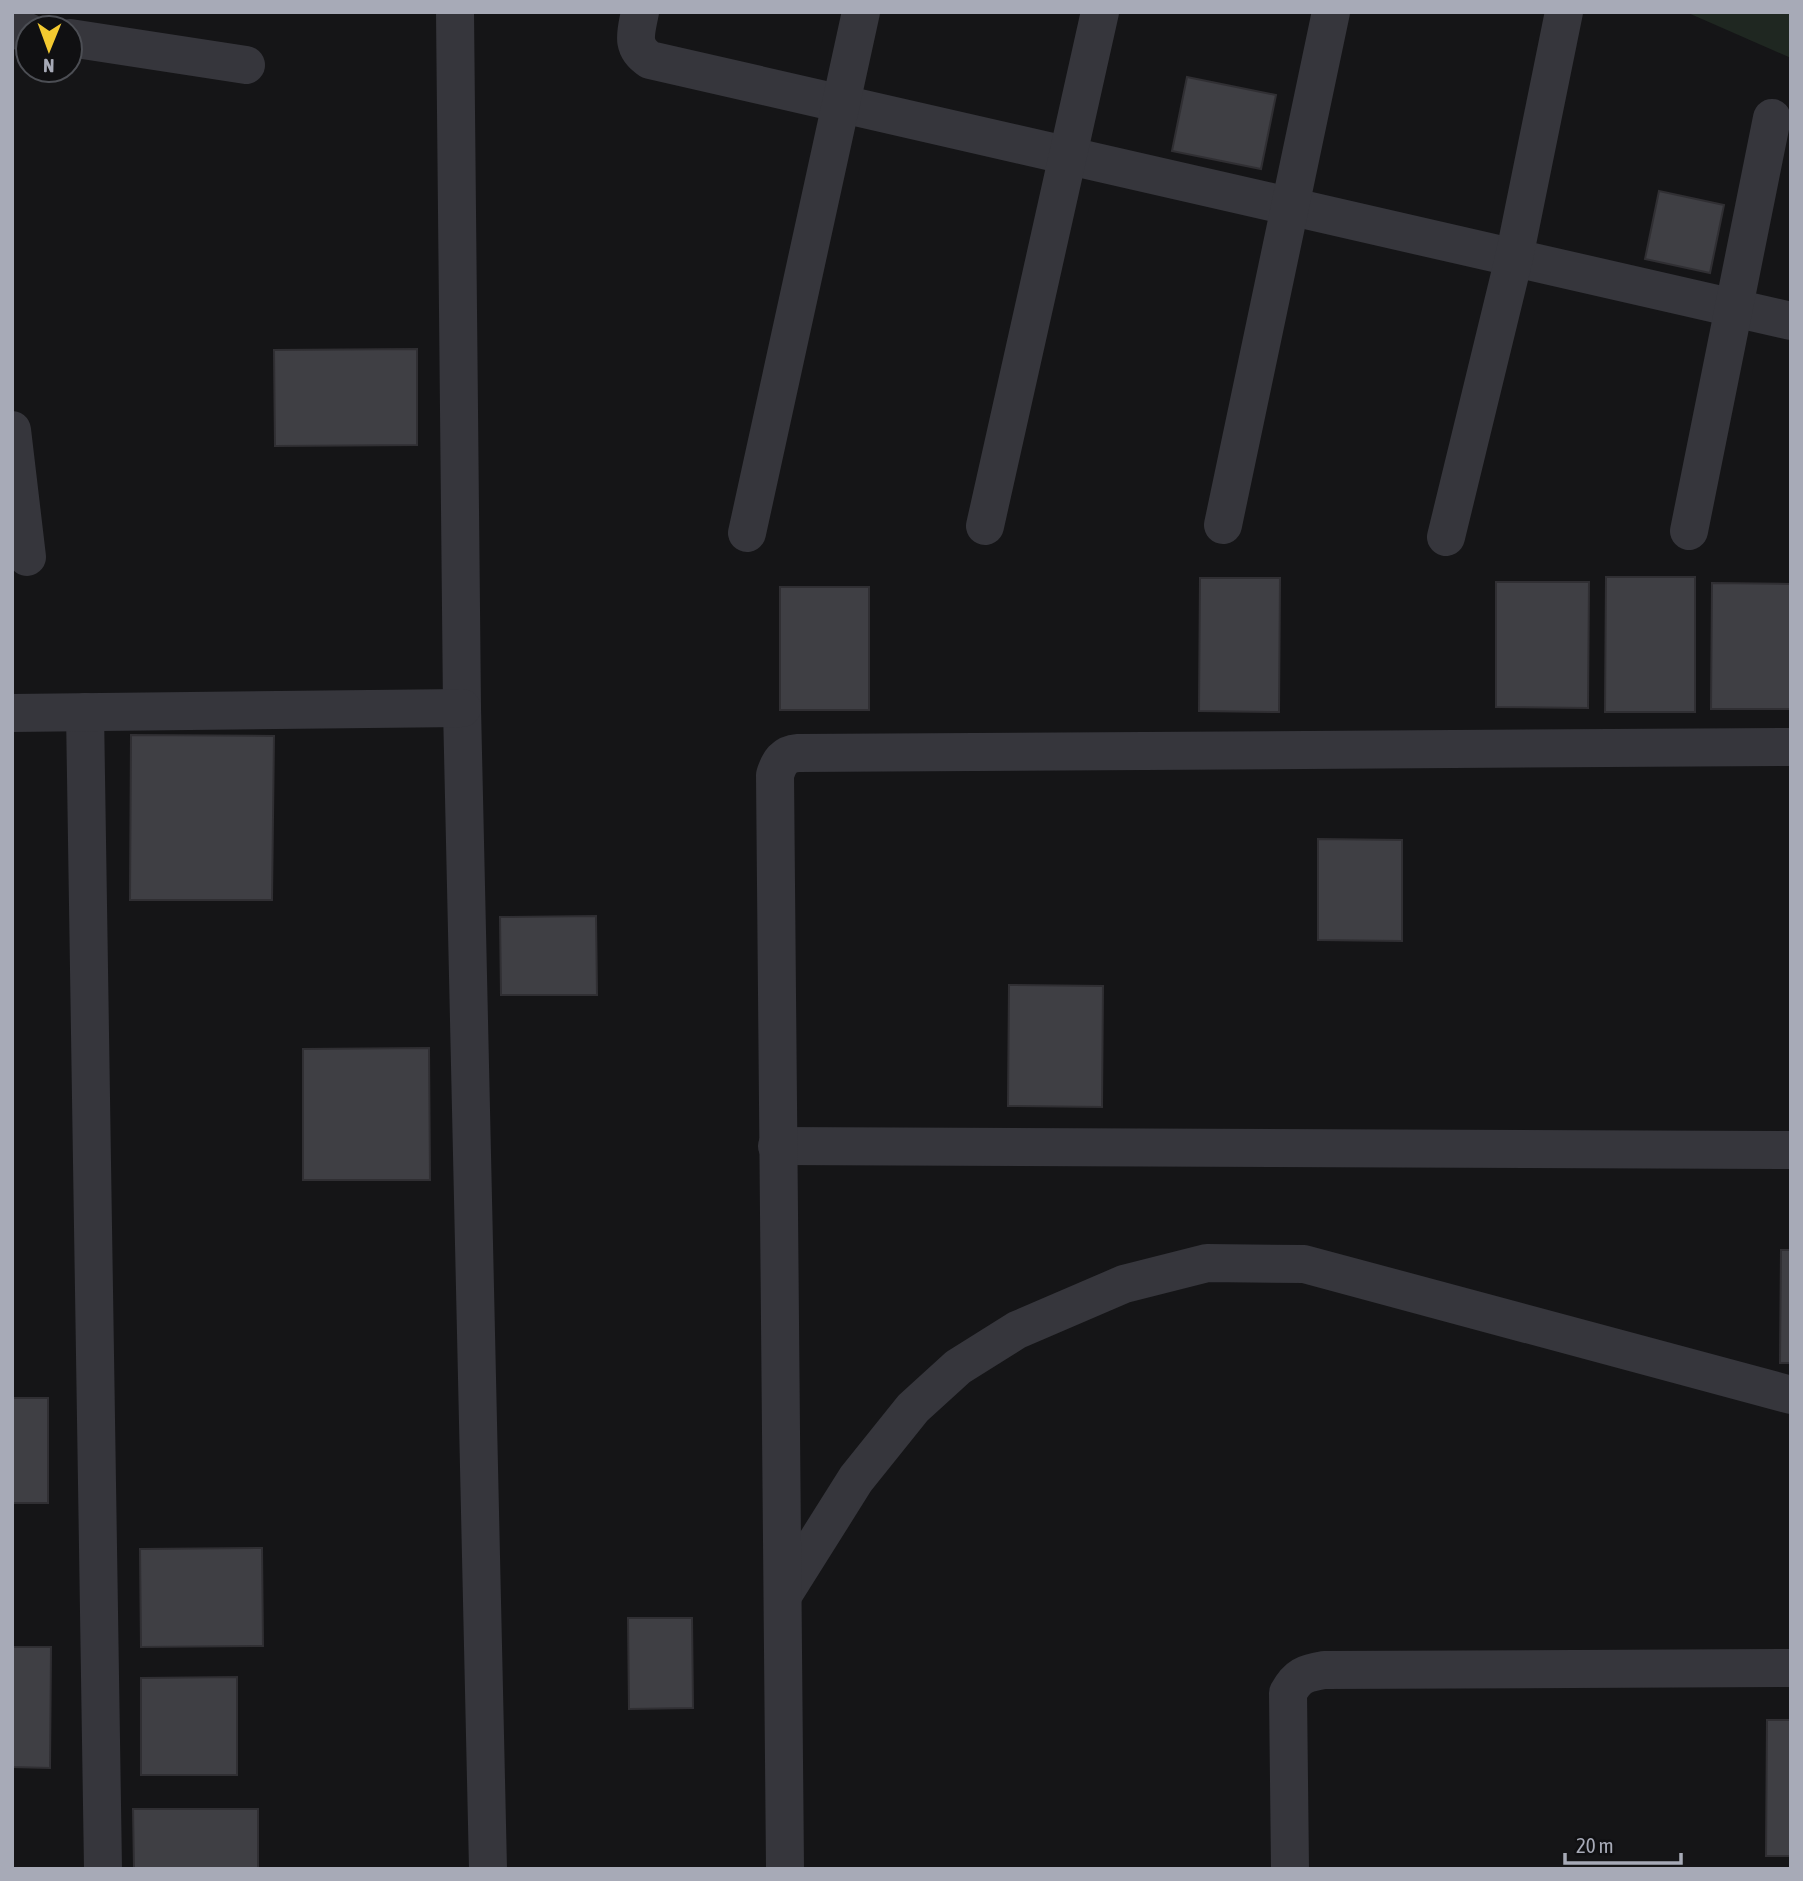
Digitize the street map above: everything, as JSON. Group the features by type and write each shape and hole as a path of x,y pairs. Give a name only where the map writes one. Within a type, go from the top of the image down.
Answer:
{"street":[{"path":"455,12 461,708 488,1869"},
{"path":"640,12 635,43 641,54 650,60 1791,321"},
{"path":"747,533 861,12"},
{"path":"985,526 1100,12"},
{"path":"1223,525 1331,12"},
{"path":"1446,537 1514,258 1564,12"},
{"path":"84,40 246,65"},
{"path":"1689,531 1772,118"},
{"path":"12,430 27,557"},
{"path":"12,713 461,708"},
{"path":"85,712 103,1869"},
{"path":"785,1869 785,1592 777,1146 775,775 778,765 789,753 1791,747"},
{"path":"777,1146 1791,1150"},
{"path":"785,1592 856,1479 912,1408 958,1367 1017,1329 1124,1284 1207,1263 1304,1264 1791,1395"},
{"path":"1290,1869 1288,1693 1294,1682 1305,1673 1337,1670 1791,1668"}],"shaded area":[{"path":"1686,12 1791,12 1791,58"}],"building":[{"path":"1187,77 1276,95 1261,169 1172,151"},
{"path":"1659,191 1724,205 1710,273 1645,259"},
{"path":"417,349 417,445 275,446 274,350"},
{"path":"1606,577 1695,577 1695,712 1605,712"},
{"path":"1200,578 1280,578 1279,712 1199,711"},
{"path":"1496,582 1589,582 1588,708 1496,707"},
{"path":"1712,583 1791,584 1791,709 1711,709"},
{"path":"780,587 869,587 869,710 780,710"},
{"path":"131,735 274,736 272,900 130,900"},
{"path":"1318,839 1402,840 1402,941 1318,940"},
{"path":"596,916 597,995 501,995 500,917"},
{"path":"1009,985 1103,986 1102,1107 1008,1106"},
{"path":"429,1048 430,1180 303,1180 303,1049"},
{"path":"1781,1250 1791,1250 1791,1363 1780,1363"},
{"path":"12,1398 48,1398 48,1503 12,1503"},
{"path":"262,1548 263,1646 141,1647 140,1549"},
{"path":"628,1618 692,1618 693,1708 629,1709"},
{"path":"12,1647 51,1647 50,1768 12,1767"},
{"path":"237,1677 237,1775 141,1775 141,1678"},
{"path":"1767,1720 1791,1720 1791,1856 1766,1856"},
{"path":"133,1809 258,1809 258,1869 134,1869"}]}
